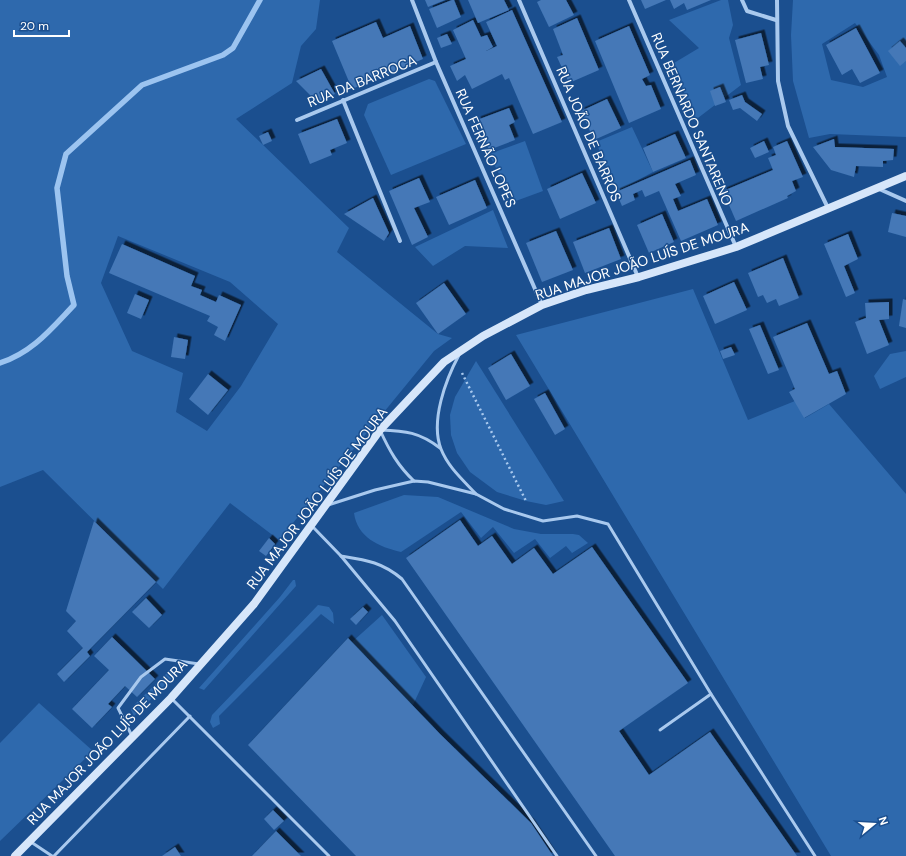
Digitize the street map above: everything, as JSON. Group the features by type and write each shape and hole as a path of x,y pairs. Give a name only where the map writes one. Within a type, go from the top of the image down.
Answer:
{"street":[{"name":"RUA FERNÃO LOPES","path":"412,0 436,62 542,305"},
{"name":"RUA JOÃO DE BARROS","path":"519,0 638,278"},
{"name":"RUA BERNARDO SANTARENO","path":"629,0 736,247"},
{"path":"742,0 747,11 776,20"},
{"path":"777,0 776,20 778,81 788,126 828,208"},
{"name":"RUA DA BARROCA","path":"297,120 436,62"},
{"path":"343,100 400,241"},
{"name":"RUA MAJOR JOÃO LUÍS DE MOURA","path":"15,856 171,698 254,604 312,526 380,430 444,362 483,336 542,305 586,290 638,278 736,247 906,176"},
{"path":"877,188 906,201"}],"lane":[{"path":"440,448 438,423 441,396 460,352"},
{"path":"414,481 401,469 391,455 380,430 405,431 426,437 440,448 451,468 476,494"},
{"path":"326,506 375,490 414,481 428,482 476,494 504,509 543,521 577,516 608,524 711,694 815,856"},
{"path":"312,526 341,556 395,621 557,856"},
{"path":"341,556 374,562 390,569 402,579 596,856"},
{"path":"132,737 118,708 141,677 165,659 200,665"},
{"path":"660,730 711,694"},
{"path":"171,698 330,856"},
{"path":"30,841 53,856 190,716"}],"path":[{"path":"454,364 465,378 526,501"}],"shaded area":[{"path":"0,0 320,0 316,29 301,46 292,83 236,119 349,228 337,252 438,334 452,338 434,351 279,540 230,503 163,589 43,470 0,487","holes":["118,236 230,282 278,324 241,386 207,431 176,412 183,373 132,351 101,283"]},
{"path":"721,0 728,0 733,25 729,38 741,85 694,121 674,63 699,48 669,20"},
{"path":"793,0 906,0 906,137 830,134 809,138 793,81 791,35","holes":["855,23 879,55 887,77 863,87 831,80 822,44"]},
{"path":"429,79 435,81 466,144 391,175 364,115 368,104"},
{"path":"632,127 653,172 616,192 596,142"},
{"path":"525,141 543,191 513,202 489,154"},
{"path":"493,210 508,248 465,246 433,266 415,247"},
{"path":"693,289 748,420 795,401 805,418 829,404 906,494 906,856 831,856 516,335"},
{"path":"906,351 906,377 880,389 874,376 890,354"},
{"path":"476,361 564,501 546,505 526,501 497,492 470,472 457,453 451,435 450,415 455,397"},
{"path":"404,495 438,497 514,529 541,534 579,535 588,543 572,553 566,546 550,558 535,539 514,553 493,527 481,538 461,512 401,552 377,544 364,535 356,521 354,513"},
{"path":"293,580 295,580 296,586 204,690 199,688 280,597"},
{"path":"318,605 329,607 333,613 334,624 321,614 219,716 220,724 213,728 210,722 212,715"},
{"path":"382,615 426,677 413,705 352,642"},
{"path":"167,673 174,676 134,716 131,710 132,707"},
{"path":"39,703 93,751 0,841 0,743"}],"building":[{"path":"425,0 445,0 428,7"},
{"path":"454,0 461,17 437,28 429,9"},
{"path":"468,0 504,0 509,10 478,23"},
{"path":"541,0 566,0 574,15 549,27 537,2"},
{"path":"641,0 666,0 645,9"},
{"path":"670,0 711,0 687,10 684,3 674,9"},
{"path":"512,10 562,122 533,134 509,78 505,80 502,74 472,89 465,75 457,81 450,66 466,59 453,30 473,20 481,37 487,35 493,47 486,51 497,46 486,22"},
{"path":"577,18 599,70 569,83 557,57 563,55 553,29"},
{"path":"376,22 383,38 410,26 423,59 352,89 332,41"},
{"path":"629,26 650,75 642,79 646,86 651,85 661,109 629,123 595,41"},
{"path":"856,28 880,73 860,83 852,69 842,75 826,45"},
{"path":"761,33 769,65 760,67 763,79 746,83 735,40"},
{"path":"447,34 452,44 441,48 437,38"},
{"path":"900,41 906,48 906,61 900,66 888,51"},
{"path":"321,69 335,94 317,102 296,81"},
{"path":"720,87 726,102 715,106 710,91"},
{"path":"742,95 745,102 762,114 757,121 740,108 733,110 729,100"},
{"path":"607,99 621,128 594,140 581,111"},
{"path":"509,108 515,122 509,125 515,140 489,150 477,120"},
{"path":"337,119 347,143 330,150 332,155 310,164 298,134"},
{"path":"268,132 272,141 263,145 259,136"},
{"path":"675,134 686,158 653,172 643,148"},
{"path":"834,139 835,147 894,149 893,160 883,161 883,167 856,166 854,177 831,170 813,147"},
{"path":"764,141 769,152 755,158 750,148"},
{"path":"787,141 803,177 792,181 796,191 787,196 788,198 736,221 723,191 773,170 768,158 776,155 773,147"},
{"path":"690,160 696,175 675,184 681,196 673,199 678,211 707,199 718,225 681,241 659,191 645,197 642,190 633,194 635,200 622,206 616,192"},
{"path":"582,173 596,203 560,219 547,189"},
{"path":"419,178 430,202 414,208 428,237 412,245 389,191"},
{"path":"475,180 487,208 449,225 436,197"},
{"path":"373,198 389,233 384,241 344,214"},
{"path":"892,213 906,216 906,237 888,232"},
{"path":"662,214 674,242 649,253 637,225"},
{"path":"609,228 621,259 585,273 573,242"},
{"path":"556,231 573,270 542,282 526,243"},
{"path":"848,234 858,259 844,266 855,293 846,297 824,244"},
{"path":"122,244 195,276 191,286 202,290 200,295 216,302 219,295 241,305 225,341 214,335 218,327 207,321 210,316 109,273"},
{"path":"783,258 799,298 779,306 776,299 767,303 763,295 758,297 748,273"},
{"path":"734,282 747,310 715,324 703,296"},
{"path":"444,283 466,314 438,334 416,303"},
{"path":"135,294 149,300 141,319 127,313"},
{"path":"903,299 906,300 906,328 899,326"},
{"path":"889,302 889,319 879,320 889,345 867,354 855,322 866,318 865,303"},
{"path":"807,323 829,374 837,371 846,394 804,418 789,392 795,389 773,337"},
{"path":"760,325 779,370 768,374 749,329"},
{"path":"174,337 188,340 185,359 171,357"},
{"path":"731,347 735,355 723,359 720,351"},
{"path":"511,354 530,386 506,400 488,368"},
{"path":"208,374 228,390 208,415 189,399"},
{"path":"545,393 565,429 555,435 534,399"},
{"path":"460,520 478,546 492,536 512,564 534,548 553,574 592,547 688,683 619,731 649,775 710,732 797,856 615,856 406,558"},
{"path":"94,521 156,582 87,652 90,656 64,682 57,674 83,648 67,631 76,621 66,611"},
{"path":"269,538 275,544 266,556 259,551"},
{"path":"146,598 162,615 149,628 132,612"},
{"path":"363,607 368,612 356,625 350,619"},
{"path":"112,637 155,679 137,697 125,686 108,704 112,707 92,728 72,709 109,670 94,656"},
{"path":"348,638 440,734 531,823 553,856 356,856 248,745"},
{"path":"273,810 284,821 274,830 264,819"},
{"path":"276,831 301,856 252,856"},
{"path":"175,847 181,856 162,856"}],"waterway":[{"path":"0,363 22,353 41,339 74,305 67,276 57,188 66,154 142,85 223,55 233,48 260,0"}]}
